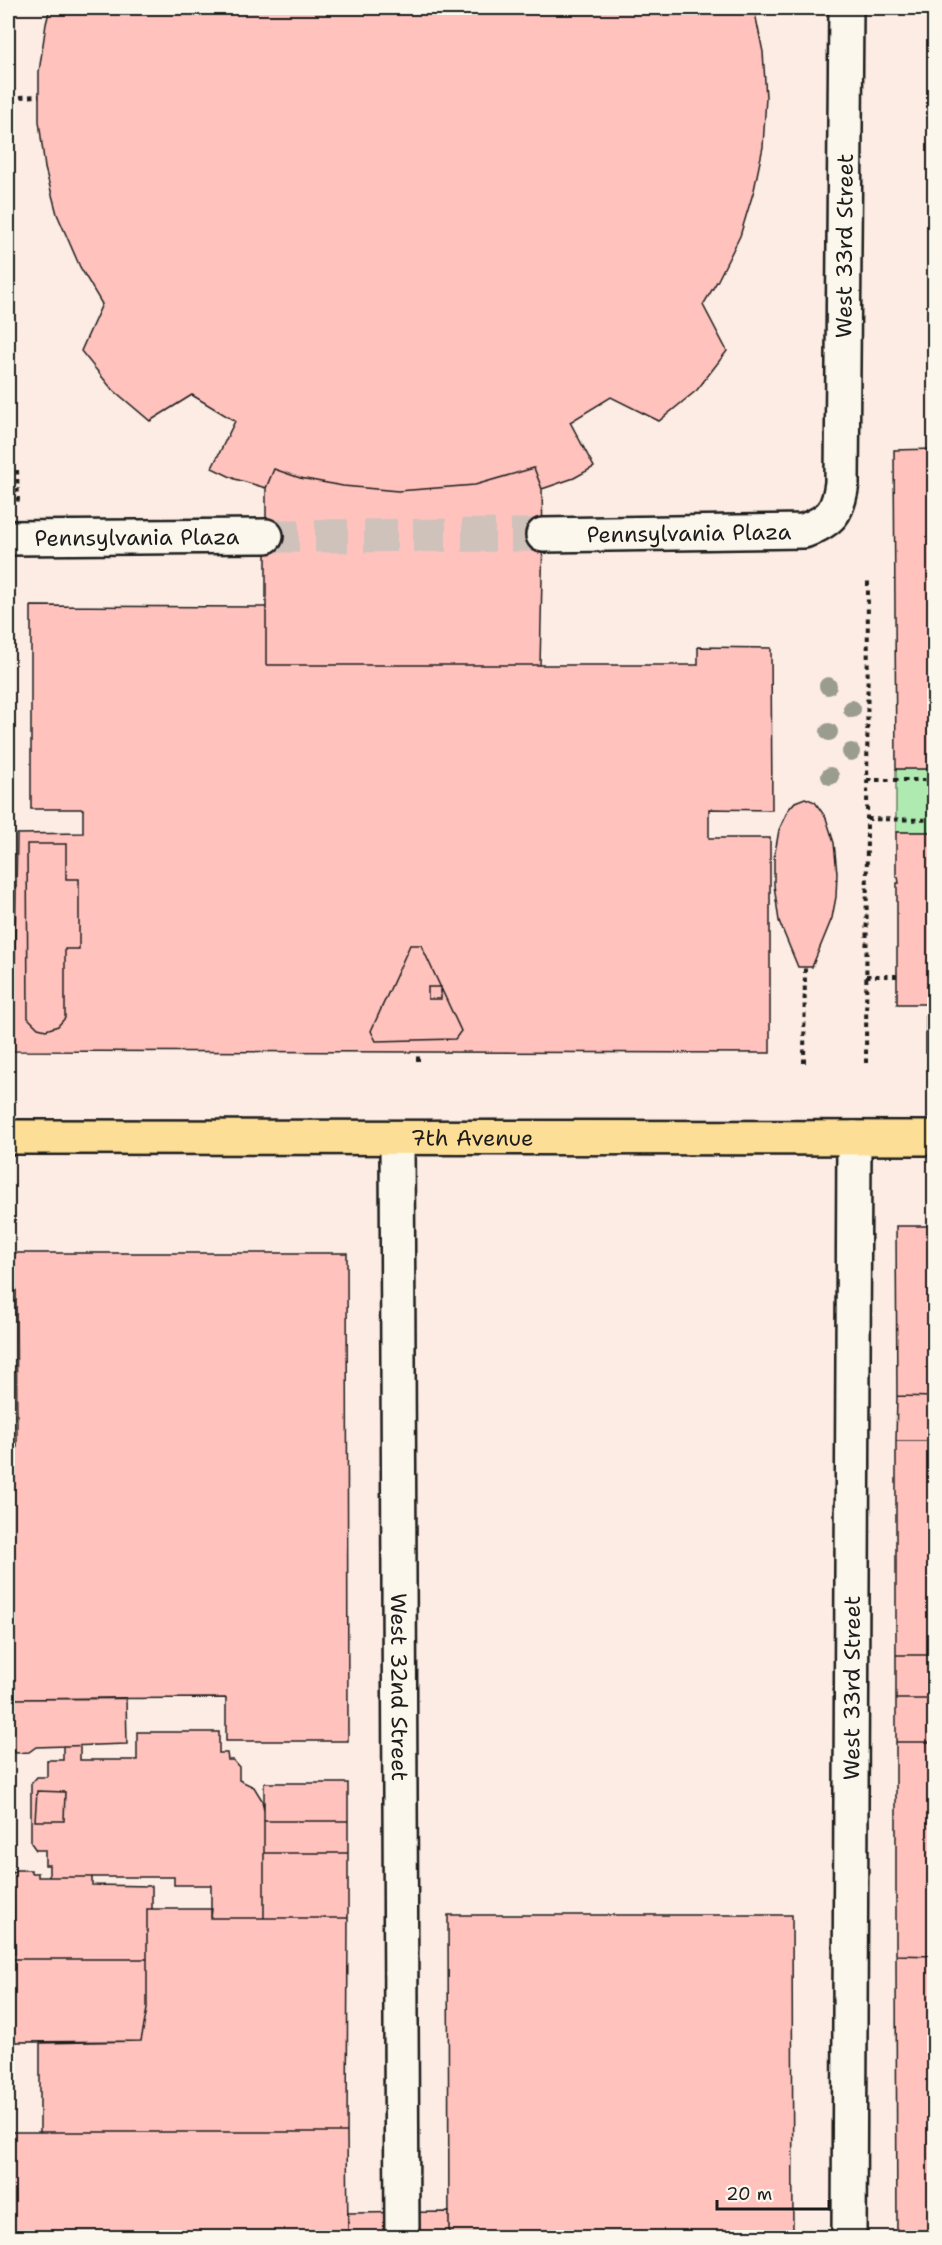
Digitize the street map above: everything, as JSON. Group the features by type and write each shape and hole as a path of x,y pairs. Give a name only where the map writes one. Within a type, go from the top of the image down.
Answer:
{"main road":[{"name":"7th Avenue","path":"8,1137 934,1138"}],"street":[{"name":"West 33rd Street","path":"842,483 846,8"},
{"name":"Pennsylvania Plaza","path":"543,535 804,531 820,525 831,517 839,503 842,483"},
{"name":"Pennsylvania Plaza","path":"13,525 266,536"},
{"name":"West 32nd Street","path":"397,1138 402,2238"},
{"name":"West 33rd Street","path":"849,2238 854,1138"}],"path":[{"path":"20,97 39,96"},
{"path":"13,525 17,470"},
{"path":"866,1063 868,579"},
{"path":"867,780 934,780"},
{"path":"867,819 934,820"},
{"path":"804,1063 805,967"},
{"path":"866,976 897,976"},
{"path":"418,1052 418,1061"}],"green space":[{"path":"896,769 934,769 934,832 896,832"}],"building":[{"path":"50,8 754,8 763,52 766,97 763,147 754,190 740,236 703,305 727,351 697,390 659,421 611,397 570,422 594,467 574,478 542,489 534,468 475,485 398,491 343,486 300,478 274,469 266,488 235,479 212,468 235,421 192,395 150,421 111,388 81,351 102,304 80,267 57,214 45,168 39,121 39,72"},
{"path":"934,449 934,769 896,769 894,450"},
{"path":"534,468 542,489 540,665 266,665 266,488 274,469 300,478 343,486 398,491 475,485"},
{"path":"31,606 266,607 266,665 698,665 698,647 771,648 772,810 709,809 709,838 770,838 770,1053 13,1051 17,834 83,833 83,809 31,809"},
{"path":"805,798 815,802 826,818 834,843 837,873 832,918 812,967 798,967 779,921 774,885 774,858 779,830 788,810 795,802"},
{"path":"896,832 934,832 934,1053 926,1053 926,1004 897,1004 897,883 899,883 896,877"},
{"path":"27,844 66,844 66,879 79,879 79,949 65,949 65,1018 58,1026 46,1030 38,1028 28,1018"},
{"path":"410,945 421,945 461,1031 455,1039 376,1041 371,1031"},
{"path":"428,987 441,987 441,999 428,999"},
{"path":"896,1226 934,1226 934,1397 897,1396"},
{"path":"8,1253 347,1253 348,1741 226,1741 226,1698 9,1699 9,1447 17,1447 16,1289 8,1289"},
{"path":"897,1396 934,1397 934,1441 896,1441"},
{"path":"896,1441 934,1441 934,1655 896,1655"},
{"path":"896,1655 934,1655 934,1699 896,1699"},
{"path":"126,1698 127,1744 36,1747 29,1752 16,1753 8,1745 9,1699"},
{"path":"896,1699 934,1699 934,1742 896,1742"},
{"path":"137,1732 219,1732 219,1753 227,1753 228,1760 233,1760 239,1767 239,1780 254,1787 262,1800 264,1811 264,1918 211,1918 211,1885 174,1885 174,1877 49,1877 49,1865 45,1865 45,1850 36,1850 31,1843 31,1784 37,1777 47,1777 47,1760 63,1760 63,1746 80,1746 80,1760 137,1760"},
{"path":"896,1742 934,1742 934,1956 896,1955"},
{"path":"264,1783 348,1783 348,1821 264,1821"},
{"path":"37,1791 65,1792 64,1821 35,1821"},
{"path":"264,1821 348,1821 348,1853 264,1853"},
{"path":"264,1853 348,1853 348,1918 264,1918"},
{"path":"16,1870 31,1870 31,1873 38,1873 38,1877 92,1877 92,1885 152,1886 152,1909 147,1909 147,1959 10,1959 9,1954 15,1954 13,1895 8,1895 8,1878"},
{"path":"147,1909 212,1909 211,1918 348,1918 347,2132 40,2132 40,2043 141,2041 147,2009"},
{"path":"448,1915 792,1915 793,2238 449,2238"},
{"path":"896,1955 934,1956 934,2238 897,2238"},
{"path":"10,1959 147,1959 147,2009 141,2041 11,2042"},
{"path":"8,2132 347,2132 348,2238 8,2238"},
{"path":"449,2212 449,2238 348,2238 348,2213"}],"tunnel":[{"path":"266,536 543,535"}]}
